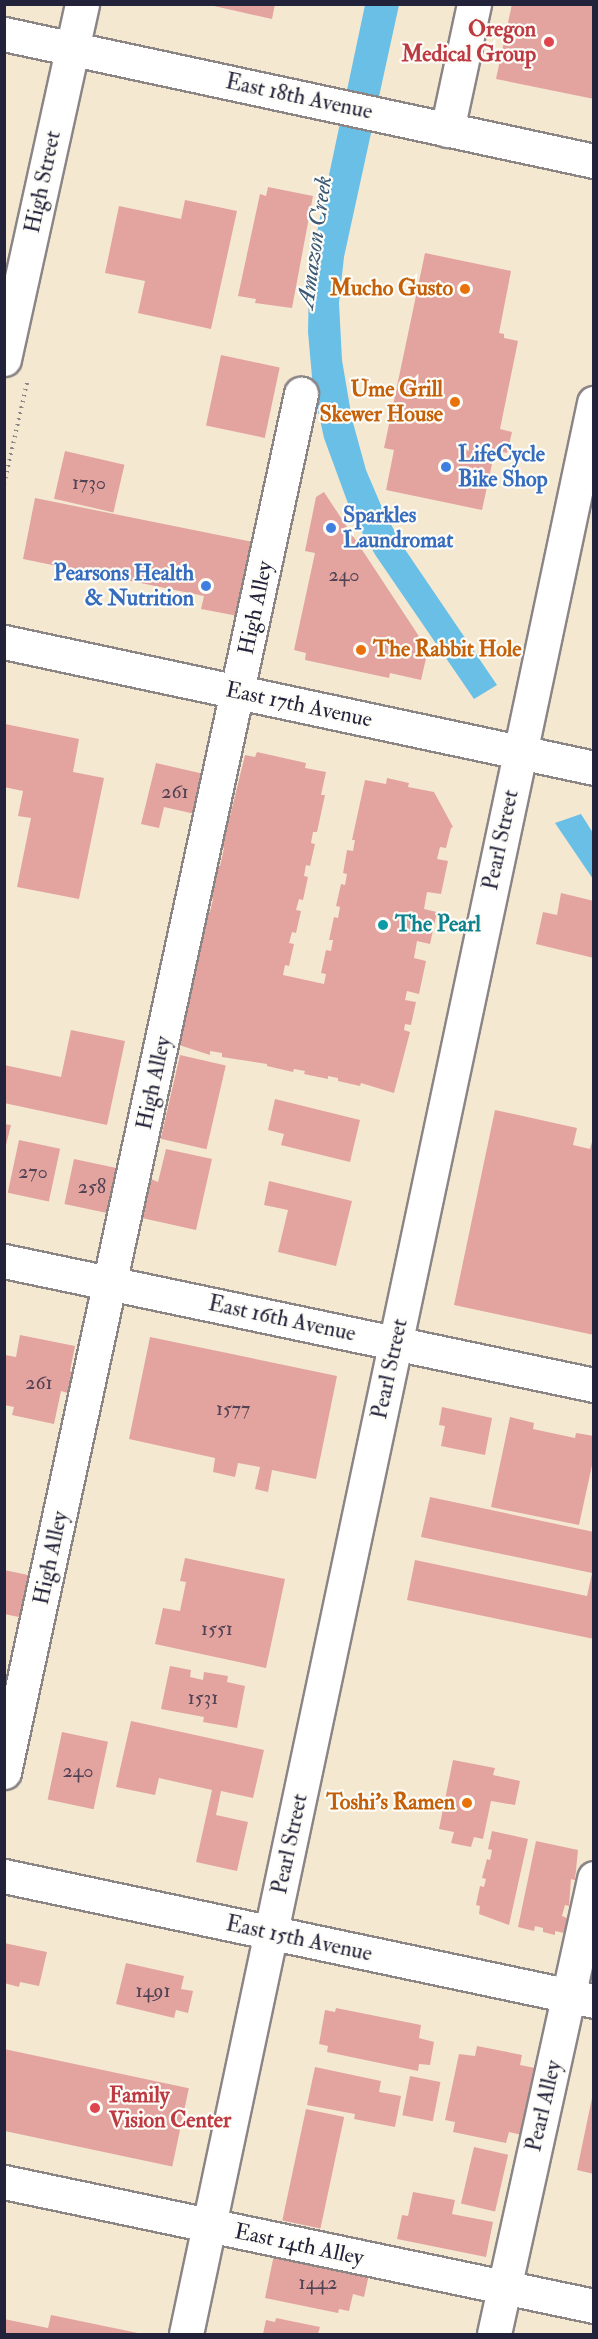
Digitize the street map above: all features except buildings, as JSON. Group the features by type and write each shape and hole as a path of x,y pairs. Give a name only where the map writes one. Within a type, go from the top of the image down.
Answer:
{"main road":[{"name":"High Street","path":"4,359 81,4"},
{"path":"447,130 474,4"},
{"name":"East 18th Avenue","path":"4,34 594,161"},
{"name":"High Alley","path":"4,1772 112,1284 301,394"},
{"name":"Pearl Street","path":"186,2334 594,403"},
{"name":"East 17th Avenue","path":"4,642 594,768"},
{"name":"East 16th Avenue","path":"4,1261 594,1385"},
{"name":"East 15th Avenue","path":"4,1876 581,1998"},
{"name":"Pearl Alley","path":"494,2334 504,2288 581,1998 594,1878"},
{"name":"East 14th Alley","path":"4,2182 594,2306"}],"water":[{"path":"365,5 399,5 344,257 339,303 342,360 352,419 366,470 383,510 404,548 497,685 474,699 376,556 353,517 324,438 313,388 308,332 309,284 318,227"},
{"path":"581,814 593,833 593,879 555,823"}],"place":[{"name":"Oregon Medical Group","path":"549,42"},
{"name":"Mucho Gusto","path":"465,289"},
{"name":"Ume Grill Skewer House","path":"455,402"},
{"name":"LifeCycle Bike Shop","path":"446,467"},
{"name":"Sparkles Laundromat","path":"331,528"},
{"name":"Pearsons Health & Nutrition","path":"206,586"},
{"name":"The Rabbit Hole","path":"361,650"},
{"name":"The Pearl","path":"383,925"},
{"name":"Toshi's Ramen","path":"467,1803"},
{"name":"Family Vision Center","path":"95,2108"}],"water label":[{"name":"Amazon Creek","path":"315,242"}]}
